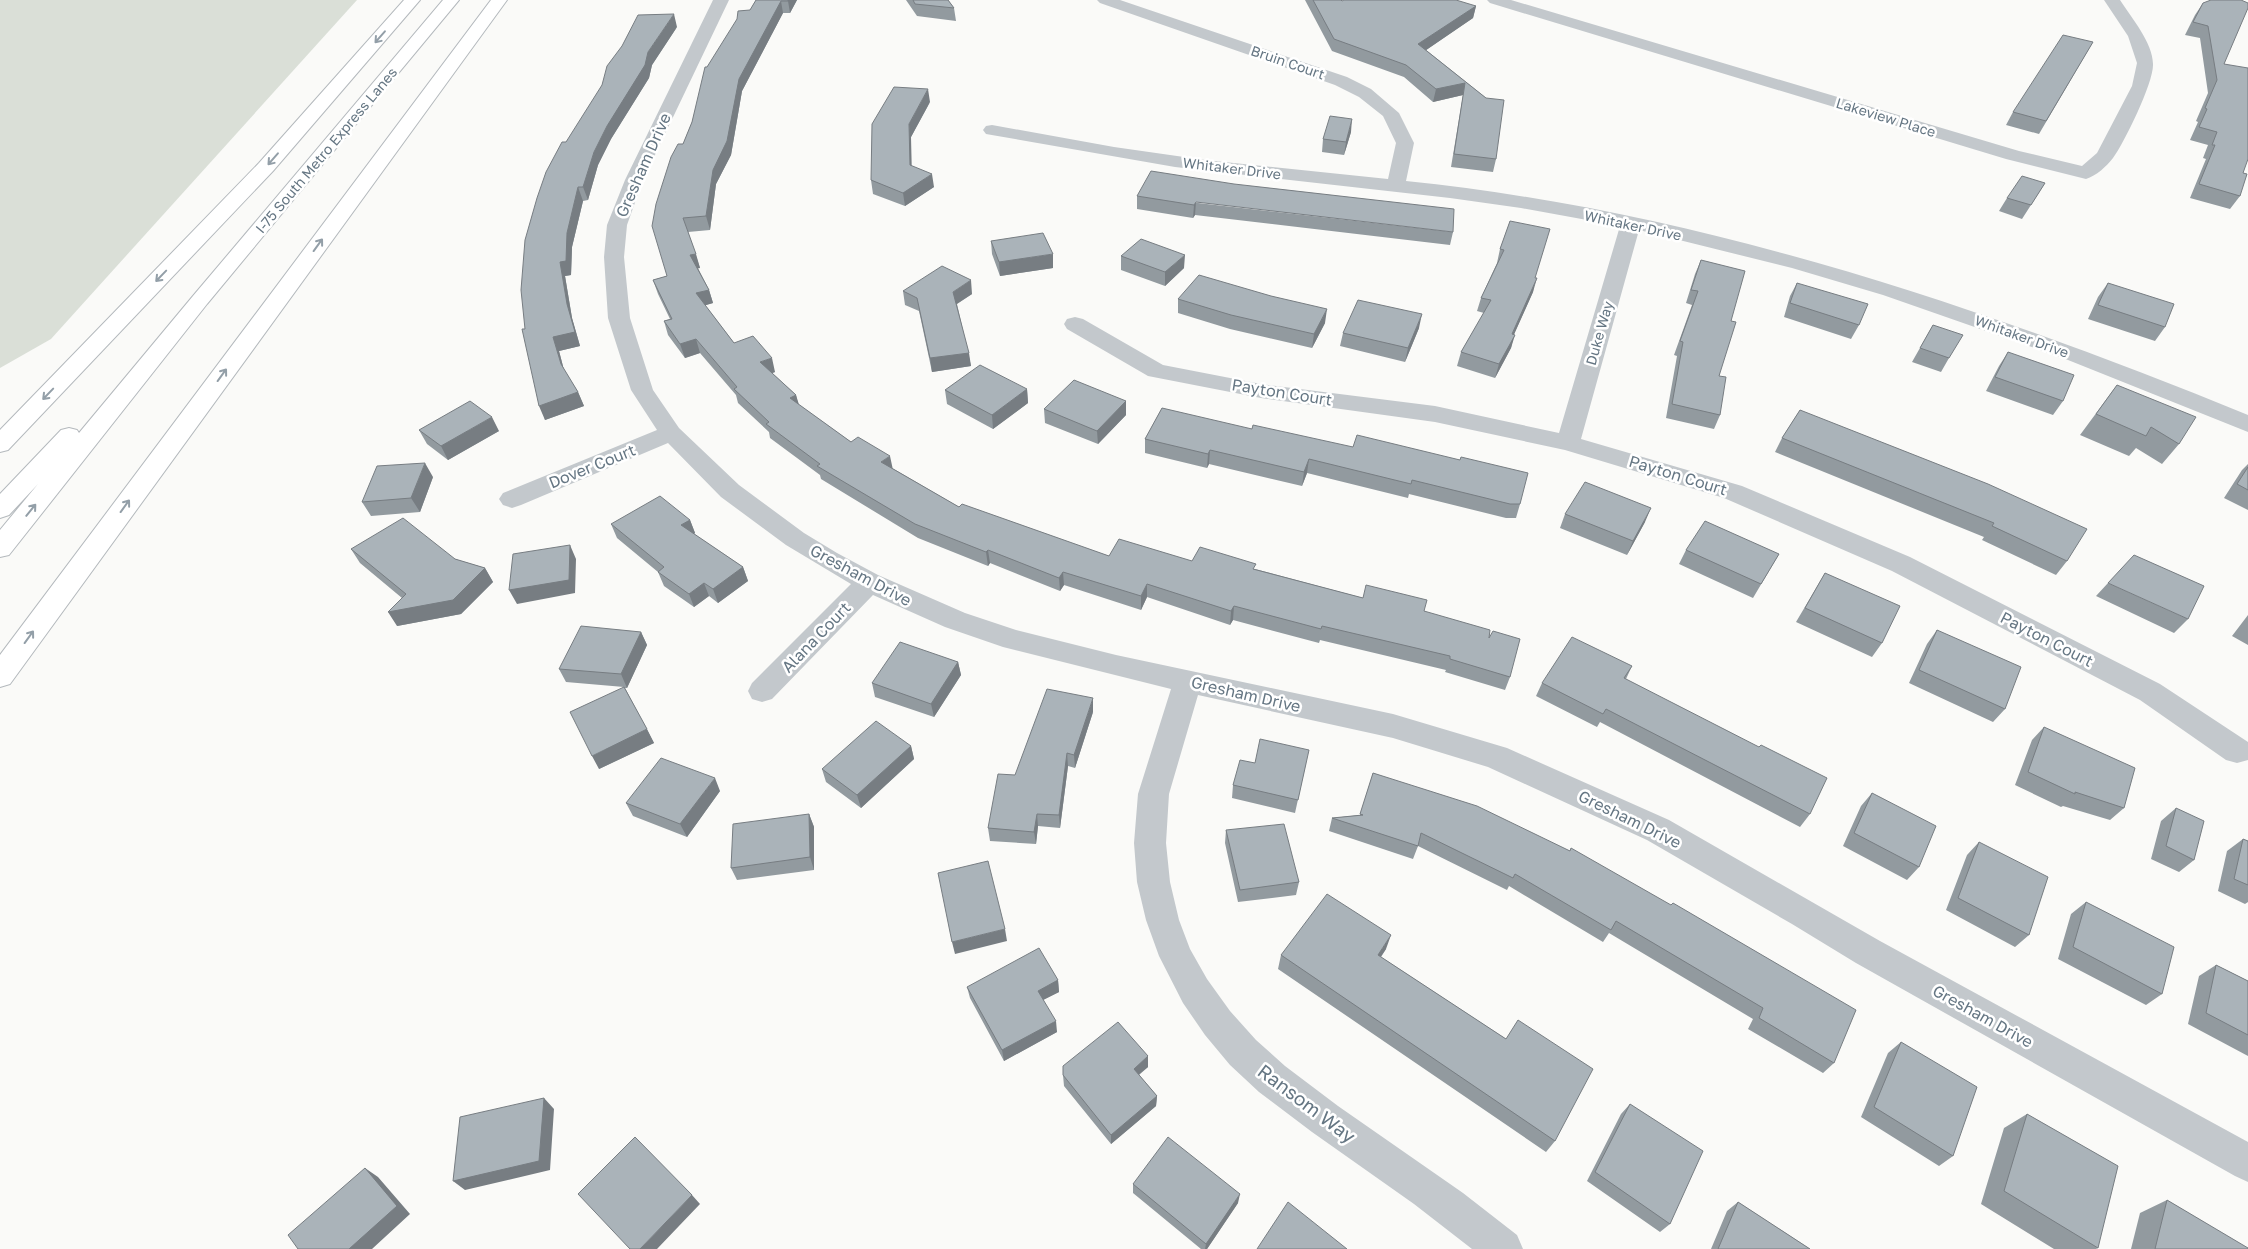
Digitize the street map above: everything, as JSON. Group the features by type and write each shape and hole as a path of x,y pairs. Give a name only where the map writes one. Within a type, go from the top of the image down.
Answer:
{"highway":[{"path":"0,444 266,167 412,0"},
{"name":"I-75 South Metro Express Lanes","path":"0,548 200,300 451,0"},
{"path":"0,676 499,0"},
{"name":"I-75 South Metro Express Lanes","path":"0,509 200,300"}],"street":[{"name":"Gresham Drive","path":"721,0 646,152 617,225 614,257 619,318 642,390 671,433 730,491 795,539 869,582 955,620 1013,640 1116,666 1392,726 1496,757 1649,826 1804,913 1868,952 2248,1163"},
{"name":"Bruin Court","path":"1106,0 1341,81 1365,92 1390,114 1405,143 1396,185"},
{"name":"Lakeview Place","path":"1495,0 2013,155 2086,173 2105,156 2141,86 2144,70 2145,63 2136,36 2112,0"},
{"name":"Whitaker Drive","path":"992,130 1113,153 1227,168 1396,185 1521,202 1631,223 1843,275 1905,295 2064,351 2248,424"},
{"name":"Duke Way","path":"1568,443 1631,223"},
{"name":"Payton Court","path":"1075,324 1156,370 1260,391 1435,414 1568,443 1733,492 1901,564 2150,692 2237,751"},
{"name":"Dover Court","path":"512,499 671,433"},
{"name":"Alana Court","path":"762,691 869,582"},
{"name":"Ransom Way","path":"1188,681 1152,802 1150,838 1151,864 1159,909 1172,948 1184,972 1224,1030 1272,1079 1300,1101 1419,1184 1503,1249"}],"shaded area":[{"path":"0,0 357,0 51,339 0,368"}],"building":[{"path":"756,0 788,1 781,1 739,79 727,141 713,170 706,216 683,218 696,254 690,255 709,290 696,293 734,343 753,336 772,358 760,362 796,395 790,398 851,442 858,437 890,456 881,462 959,507 962,504 1109,556 1119,539 1192,561 1200,547 1256,564 1253,569 1363,598 1366,585 1427,600 1424,611 1490,630 1489,638 1493,631 1520,639 1510,677 1450,659 1450,656 1322,626 1321,629 1234,606 1231,611 1147,584 1141,596 1063,572 1059,578 915,524 817,466 820,464 766,424 769,422 734,389 737,387 696,339 680,344 664,321 672,319 653,280 667,276 652,226 656,204 671,157 678,144 683,144 692,122 705,67 707,67 737,19 738,11 750,10"},
{"path":"913,0 948,0 954,8 915,4"},
{"path":"1313,0 1456,0 1476,6 1418,44 1486,98 1504,100 1496,159 1454,154 1465,83 1436,89 1406,65 1334,39"},
{"path":"2211,0 2241,0 2248,3 2248,8 2224,64 2248,68 2248,159 2243,173 2247,174 2240,196 2199,184 2215,145 2212,145 2217,132 2199,127 2217,80 2208,26 2193,22 2203,3"},
{"path":"674,14 648,52 645,65 607,126 594,152 583,187 578,187 567,233 566,261 560,262 567,304 575,332 553,337 561,364 578,392 539,406 522,329 525,329 521,290 525,240 537,198 546,172 562,142 566,142 602,85 607,66 622,46 638,15"},
{"path":"2063,35 2093,42 2046,121 2013,112"},
{"path":"894,87 928,89 909,124 910,165 932,174 903,193 871,180 872,124"},
{"path":"1330,116 1352,119 1346,142 1323,139"},
{"path":"1151,171 1234,184 1454,209 1453,232 1196,202 1194,205 1137,196"},
{"path":"2022,176 2045,183 2031,205 2007,198"},
{"path":"1510,221 1550,229 1535,278 1537,278 1512,334 1515,335 1499,364 1461,352 1491,300 1481,298 1504,250 1500,249"},
{"path":"1043,233 1053,254 999,262 991,241"},
{"path":"1141,239 1185,255 1165,272 1121,256"},
{"path":"1701,260 1745,271 1731,321 1736,322 1719,376 1726,377 1720,415 1672,404 1683,342 1680,341 1698,291 1691,290"},
{"path":"942,266 971,280 953,292 969,353 930,358 917,298 903,291"},
{"path":"1199,275 1271,296 1327,309 1314,334 1231,315 1178,299"},
{"path":"1797,283 1868,304 1859,325 1790,303"},
{"path":"2108,283 2174,304 2165,327 2098,305"},
{"path":"1358,300 1422,314 1408,348 1343,333"},
{"path":"1933,325 1963,335 1949,358 1920,348"},
{"path":"2008,352 2074,375 2063,401 1995,377"},
{"path":"980,365 1027,389 992,415 945,390"},
{"path":"1074,380 1126,401 1097,431 1044,409"},
{"path":"2117,385 2196,417 2179,444 2151,427 2146,436 2096,414"},
{"path":"470,401 492,417 441,446 419,430"},
{"path":"1162,408 1252,429 1253,425 1353,447 1357,435 1460,460 1461,457 1528,473 1520,504 1510,504 1412,480 1411,484 1309,459 1304,472 1210,450 1208,454 1145,439"},
{"path":"1800,410 1988,484 2087,529 2067,561 1992,526 1994,523 1782,438"},
{"path":"425,463 411,498 362,502 377,466"},
{"path":"2248,467 2248,490 2237,484"},
{"path":"1585,482 1651,508 1633,541 1565,514"},
{"path":"660,496 690,520 681,525 743,567 713,589 704,583 689,594 658,572 664,567 611,524"},
{"path":"403,518 455,559 485,568 453,600 388,612 406,594 351,549"},
{"path":"1705,521 1779,554 1761,584 1686,550"},
{"path":"570,545 569,580 509,590 513,554"},
{"path":"2134,555 2204,586 2188,619 2108,583"},
{"path":"1825,573 1900,606 1882,643 1805,608"},
{"path":"581,626 641,632 621,674 559,669"},
{"path":"1937,630 2021,667 2005,709 1919,670"},
{"path":"1572,637 1632,666 1624,678 1759,747 1761,745 1827,778 1810,814 1606,709 1603,714 1542,683"},
{"path":"900,642 958,662 931,704 872,683"},
{"path":"624,687 647,729 592,756 570,712"},
{"path":"1047,689 1093,698 1074,755 1067,753 1059,815 1037,814 1034,832 988,828 998,774 1015,775"},
{"path":"876,721 911,746 857,795 822,769"},
{"path":"2044,727 2135,768 2124,808 2075,792 2075,794 2028,772"},
{"path":"1260,739 1309,750 1298,800 1233,785 1240,760 1255,763"},
{"path":"661,758 715,778 680,824 626,803"},
{"path":"1373,773 1477,806 1570,851 1571,848 1671,905 1673,903 1856,1010 1834,1063 1759,1018 1763,1008 1616,921 1611,930 1515,874 1513,878 1421,833 1418,846 1332,818 1363,815 1360,814"},
{"path":"1872,793 1936,826 1919,867 1854,833"},
{"path":"2176,808 2204,821 2194,860 2166,846"},
{"path":"809,814 810,857 731,868 733,824"},
{"path":"1284,824 1299,882 1240,890 1226,830"},
{"path":"2243,839 2248,841 2248,885 2234,879"},
{"path":"1979,842 2048,877 2029,935 1958,898"},
{"path":"988,861 1005,929 952,942 938,873"},
{"path":"1327,894 1391,935 1378,955 1506,1039 1518,1020 1593,1069 1555,1141 1281,955"},
{"path":"2086,902 2174,947 2162,994 2073,947"},
{"path":"1039,948 1058,980 1038,991 1056,1021 1002,1050 967,987"},
{"path":"2216,965 2248,981 2248,1035 2206,1013"},
{"path":"1118,1022 1148,1056 1134,1069 1157,1096 1111,1135 1063,1075 1063,1066"},
{"path":"1901,1042 1977,1087 1953,1156 1874,1107"},
{"path":"544,1098 539,1161 453,1181 460,1117"},
{"path":"1630,1104 1703,1151 1670,1224 1595,1172"},
{"path":"2027,1114 2118,1166 2098,1248 2004,1191"},
{"path":"635,1137 692,1195 640,1249 630,1249 578,1194"},
{"path":"1168,1137 1240,1194 1206,1244 1133,1184"},
{"path":"365,1168 397,1206 349,1249 298,1249 288,1235"},
{"path":"2167,1200 2248,1248 2248,1249 2155,1249"},
{"path":"1288,1202 1347,1249 1257,1249"},
{"path":"1738,1202 1810,1249 1718,1249"}]}
